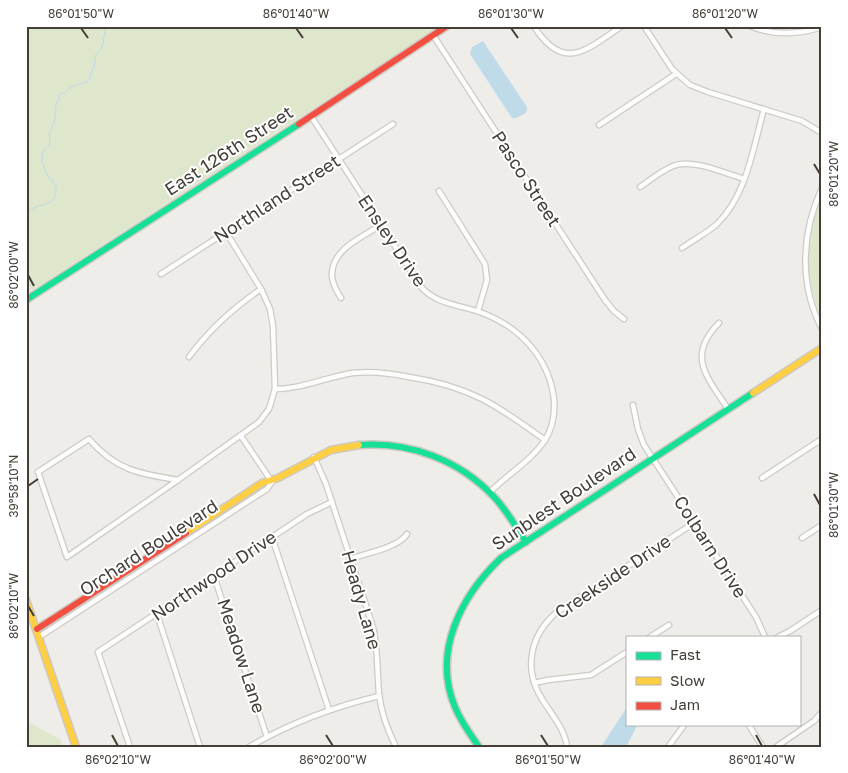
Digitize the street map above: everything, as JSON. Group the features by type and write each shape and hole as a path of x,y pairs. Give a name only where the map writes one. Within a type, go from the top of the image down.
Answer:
{"street":[{"name":"East 126th Street","path":"26,300 447,26"},
{"path":"535,28 550,48 570,54 586,50 622,26"},
{"path":"644,26 676,74 697,88 802,121 822,133"},
{"path":"750,26 764,31 787,34 811,31 822,27"},
{"name":"Pasco Street","path":"433,35 605,300 624,319"},
{"path":"599,125 676,74"},
{"path":"682,248 714,226 724,216 738,195 764,109"},
{"name":"Ensley Drive","path":"311,116 380,225 425,291 441,300 478,311 502,322 520,334 535,351 546,369 552,390 554,412 552,426 545,440 534,454 490,492"},
{"name":"Northland Street","path":"161,274 392,124"},
{"path":"640,186 669,168 682,164 693,164 744,179"},
{"path":"822,188 812,212 805,259 809,294 822,329"},
{"path":"439,191 485,264 487,280 478,311"},
{"path":"341,298 332,276 337,257 346,247 380,225"},
{"path":"178,480 125,468 108,458 89,439 38,472 67,557 178,480 241,436 259,422 266,413 275,389 273,321 268,303 261,289 226,232"},
{"path":"189,357 220,322 261,289"},
{"path":"719,323 706,339 701,352 701,359 705,374 728,409"},
{"name":"Sunblest Boulevard","path":"479,747 457,712 450,696 447,666 451,635 461,606 481,577 500,558 822,348"},
{"path":"275,389 289,388 364,372 387,373 426,379 456,387 481,397 545,440"},
{"name":"Colbarn Drive","path":"634,405 639,433 652,459 759,622 765,636"},
{"path":"241,436 272,482"},
{"path":"762,478 822,439"},
{"name":"Orchard Boulevard","path":"39,637 267,489 272,482 314,457 338,448 381,444 410,448 433,455 474,478 490,492 526,542"},
{"name":"Heady Lane","path":"314,457 332,502 376,639 379,696 385,721 396,747"},
{"name":"Orchard Boulevard","path":"37,629 262,483 272,482"},
{"name":"Northwood Drive","path":"130,747 98,652 272,537 315,510 332,502"},
{"name":"Creekside Drive","path":"567,747 563,732 538,694 534,683 531,667 532,651 540,630 550,618 694,523"},
{"path":"802,538 822,525"},
{"path":"350,559 397,543 404,539 407,534"},
{"path":"272,537 329,710"},
{"name":"Meadow Lane","path":"214,576 267,736"},
{"path":"26,600 76,747"},
{"path":"780,636 822,610"},
{"path":"157,614 200,747"},
{"path":"652,636 669,625"},
{"path":"534,683 591,675 626,653"},
{"path":"249,747 267,736 329,710 379,696"},
{"path":"776,747 814,721 822,712"},
{"path":"668,747 684,726"},
{"path":"749,726 763,747"}],"green space":[{"path":"26,26 441,26 26,294"},
{"path":"822,197 822,320 812,290 808,258 812,227"},
{"path":"26,721 60,739 63,747 26,747"}],"water":[{"path":"483,41 527,107 526,113 512,118 470,54 472,47"},
{"path":"626,709 626,726 637,726 626,747 601,747"}],"waterway":[{"path":"26,214 36,207 51,202 54,198 56,185 48,177 42,156 43,151 49,144 49,133 54,123 56,104 59,102 59,95 64,94 75,85 85,83 91,78 90,75 94,68 96,54 102,48 106,26"}],"traffic: fast":[{"path":"26,300 299,124"},
{"path":"479,747 455,707 449,686 447,666 454,626 463,607 487,573 501,558 753,393"},
{"path":"359,445 396,446 415,450 450,463 466,473 495,498 526,542"}],"traffic: slow":[{"path":"753,393 822,348"},
{"path":"186,533 262,483 278,478 331,450 359,445"},
{"path":"26,600 76,747"}],"traffic: jam":[{"path":"299,124 447,26"},
{"path":"37,629 186,533"}]}
